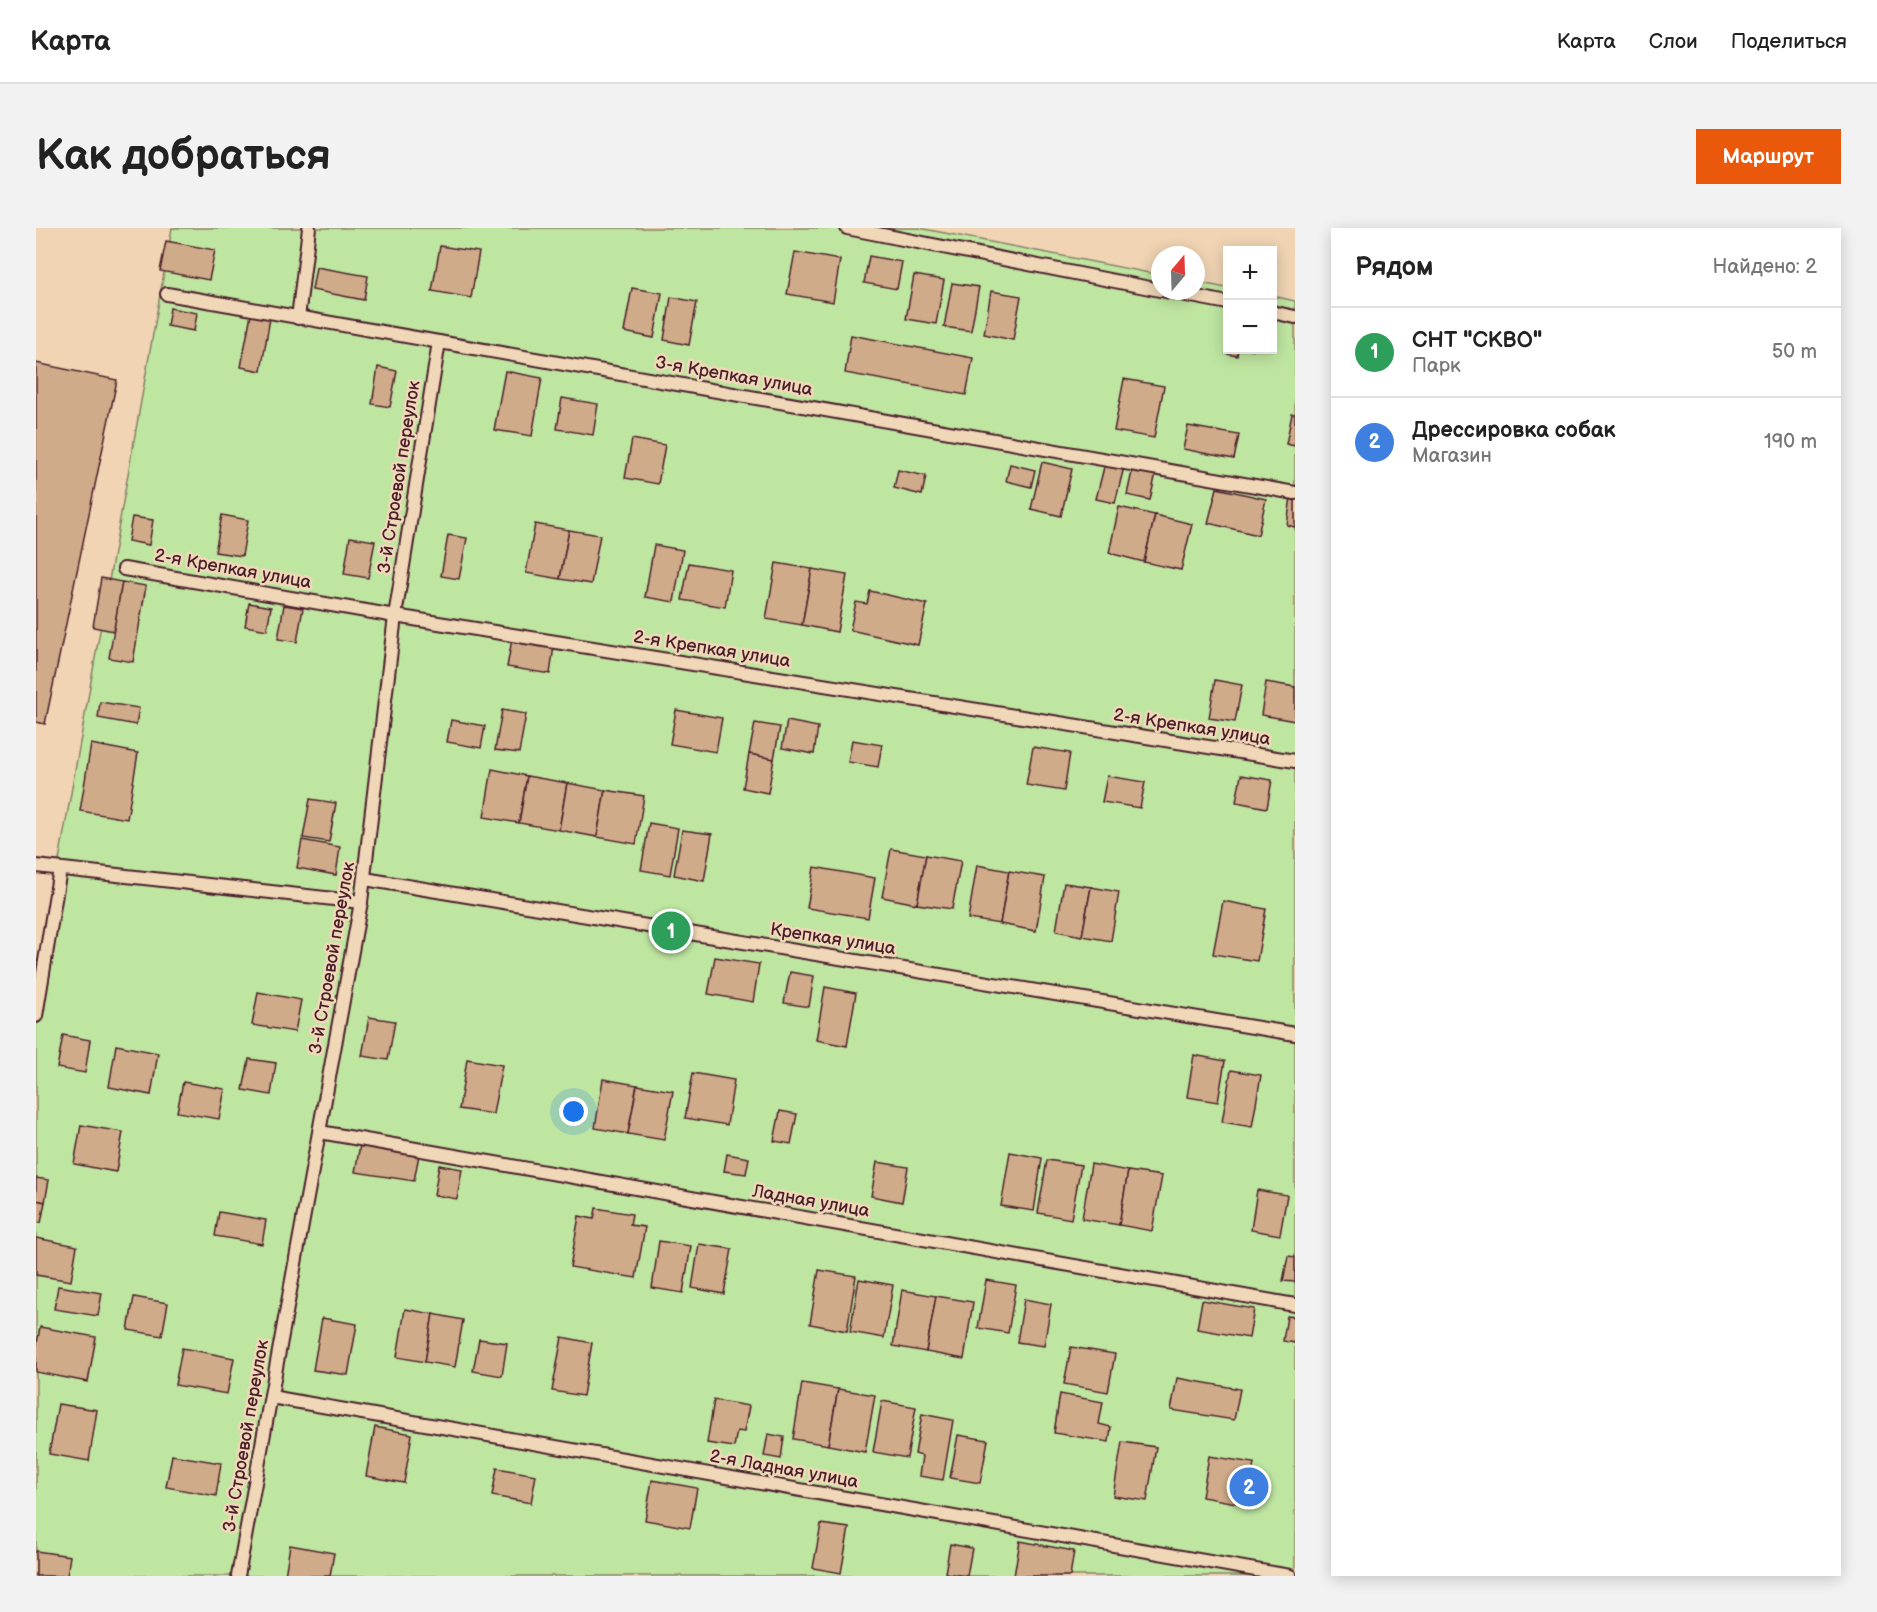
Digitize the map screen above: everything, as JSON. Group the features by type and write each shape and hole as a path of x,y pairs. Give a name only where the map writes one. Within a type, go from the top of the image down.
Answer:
{"lane":[{"path":"298,318 309,228"},
{"path":"847,228 1151,288"},
{"name":"3-я Крепкая улица","path":"167,294 1295,493"},
{"path":"1205,299 1223,302"},
{"path":"1277,313 1295,317"},
{"name":"3-й Строевой переулок","path":"238,1576 365,879 395,616 439,342"},
{"name":"2-я Крепкая улица","path":"124,569 395,616 1295,761"},
{"path":"36,866 361,902"},
{"path":"36,1016 60,869"},
{"name":"Крепкая улица","path":"365,879 1295,1034"},
{"name":"Ладная улица","path":"320,1132 1295,1305"},
{"name":"2-я Ладная улица","path":"271,1397 1290,1576"}],"green space":[{"path":"172,228 919,228 1151,273 1151,300 1205,300 1205,284 1223,287 1223,354 1277,354 1277,297 1295,301 1295,1576 36,1576 36,989"}],"building":[{"path":"166,241 215,250 209,280 160,271"},
{"path":"440,246 479,252 471,298 432,291"},
{"path":"795,252 840,260 833,302 787,294"},
{"path":"869,256 902,262 897,289 864,283"},
{"path":"316,267 368,276 364,300 312,290"},
{"path":"914,275 944,280 936,324 906,319"},
{"path":"952,283 979,287 971,331 944,327"},
{"path":"632,288 662,293 654,338 624,332"},
{"path":"991,291 1021,296 1013,340 984,334"},
{"path":"671,297 697,302 689,345 664,340"},
{"path":"170,308 197,313 194,331 167,326"},
{"path":"251,314 270,318 261,371 241,367"},
{"path":"851,335 973,358 966,395 845,373"},
{"path":"36,363 117,380 45,724 36,722"},
{"path":"378,367 397,371 390,407 372,404"},
{"path":"505,371 542,378 532,436 494,430"},
{"path":"1124,379 1164,386 1154,438 1114,431"},
{"path":"562,398 598,404 593,435 557,429"},
{"path":"1292,414 1295,414 1295,446 1286,444"},
{"path":"1188,426 1239,435 1234,459 1183,449"},
{"path":"632,439 665,445 658,484 625,478"},
{"path":"1042,462 1072,469 1061,516 1031,509"},
{"path":"1105,463 1124,467 1115,503 1096,499"},
{"path":"1010,464 1035,470 1031,487 1006,481"},
{"path":"1133,467 1156,473 1150,500 1127,495"},
{"path":"898,470 926,476 922,495 894,488"},
{"path":"1217,488 1266,499 1258,535 1208,523"},
{"path":"1291,497 1295,498 1295,527 1287,525"},
{"path":"1119,507 1155,515 1144,562 1109,553"},
{"path":"222,515 248,520 242,556 215,552"},
{"path":"1155,515 1192,524 1181,570 1144,562"},
{"path":"132,517 153,520 149,545 128,541"},
{"path":"535,524 569,530 560,579 526,573"},
{"path":"569,530 600,535 591,584 560,579"},
{"path":"448,535 467,538 459,579 441,576"},
{"path":"350,537 375,541 368,578 344,574"},
{"path":"654,545 683,550 674,602 645,597"},
{"path":"689,563 731,570 725,607 682,600"},
{"path":"776,563 812,569 802,625 766,619"},
{"path":"812,569 847,575 837,632 802,625"},
{"path":"101,578 122,582 114,631 93,627"},
{"path":"122,582 146,586 133,662 109,658"},
{"path":"870,591 927,604 918,645 850,630 856,602 867,604"},
{"path":"249,603 271,607 267,630 245,626"},
{"path":"284,605 303,608 297,642 278,639"},
{"path":"512,639 554,646 550,674 507,667"},
{"path":"1215,680 1242,685 1235,722 1209,718"},
{"path":"1266,682 1295,687 1295,721 1261,715"},
{"path":"100,702 139,708 136,725 98,718"},
{"path":"502,710 526,714 519,753 495,750"},
{"path":"676,710 722,718 716,752 670,744"},
{"path":"451,720 485,726 481,748 447,742"},
{"path":"787,721 818,727 814,754 782,748"},
{"path":"755,723 780,727 774,759 749,754"},
{"path":"852,740 882,745 878,767 848,762"},
{"path":"91,744 138,753 127,819 80,811"},
{"path":"1033,747 1070,753 1064,791 1026,785"},
{"path":"749,754 774,759 768,793 743,788"},
{"path":"492,769 527,776 519,823 484,817"},
{"path":"1241,775 1272,780 1267,808 1236,802"},
{"path":"527,776 567,783 559,830 519,823"},
{"path":"1107,776 1145,782 1140,808 1102,802"},
{"path":"567,783 605,790 597,837 559,830"},
{"path":"605,790 644,796 636,844 597,837"},
{"path":"310,799 336,803 329,842 303,838"},
{"path":"649,823 678,828 670,875 641,870"},
{"path":"682,830 712,834 704,881 674,875"},
{"path":"302,840 340,847 336,875 297,868"},
{"path":"891,849 926,855 917,904 882,897"},
{"path":"926,855 961,861 952,909 917,904"},
{"path":"977,865 1009,871 1000,924 968,919"},
{"path":"814,867 875,878 868,918 807,908"},
{"path":"1009,871 1045,877 1036,931 1000,924"},
{"path":"1064,883 1091,887 1082,936 1056,931"},
{"path":"1091,887 1119,892 1111,941 1082,936"},
{"path":"1223,901 1266,909 1257,961 1213,954"},
{"path":"715,957 759,964 753,1002 708,994"},
{"path":"790,972 814,976 809,1007 784,1003"},
{"path":"825,987 856,993 847,1046 816,1040"},
{"path":"258,992 301,1000 295,1032 252,1025"},
{"path":"369,1017 395,1021 388,1060 362,1056"},
{"path":"63,1035 90,1040 85,1073 57,1068"},
{"path":"116,1045 158,1053 151,1095 109,1087"},
{"path":"1194,1055 1225,1061 1218,1102 1187,1097"},
{"path":"249,1059 276,1063 271,1095 243,1090"},
{"path":"467,1059 502,1065 493,1114 459,1109"},
{"path":"1231,1070 1261,1075 1252,1127 1222,1122"},
{"path":"693,1073 734,1080 727,1125 685,1118"},
{"path":"603,1079 637,1085 628,1134 595,1128"},
{"path":"183,1082 225,1089 219,1119 177,1112"},
{"path":"637,1085 673,1091 664,1140 628,1134"},
{"path":"780,1111 797,1114 791,1144 774,1141"},
{"path":"81,1125 123,1132 116,1172 74,1164"},
{"path":"360,1145 419,1155 414,1181 355,1172"},
{"path":"1010,1152 1042,1158 1034,1211 1001,1206"},
{"path":"727,1154 749,1158 746,1174 724,1171"},
{"path":"1047,1160 1081,1165 1071,1219 1038,1213"},
{"path":"877,1162 908,1167 902,1202 871,1196"},
{"path":"1091,1164 1128,1171 1119,1225 1082,1219"},
{"path":"439,1165 462,1169 457,1199 434,1195"},
{"path":"1128,1171 1162,1176 1152,1231 1119,1225"},
{"path":"36,1178 49,1180 45,1202 36,1200"},
{"path":"1257,1190 1287,1195 1280,1235 1251,1230"},
{"path":"36,1200 45,1202 41,1223 36,1222"},
{"path":"596,1208 632,1214 630,1225 645,1227 636,1278 570,1267 579,1216 594,1219"},
{"path":"219,1212 266,1220 262,1244 215,1236"},
{"path":"36,1238 77,1246 71,1281 36,1275"},
{"path":"659,1241 691,1246 683,1293 652,1288"},
{"path":"699,1244 732,1249 724,1294 692,1288"},
{"path":"1288,1256 1295,1257 1295,1282 1283,1281"},
{"path":"819,1270 856,1276 847,1331 810,1324"},
{"path":"859,1279 893,1285 884,1338 850,1332"},
{"path":"986,1280 1016,1285 1008,1333 978,1328"},
{"path":"58,1286 102,1293 98,1316 54,1309"},
{"path":"902,1290 936,1296 926,1352 893,1346"},
{"path":"936,1296 973,1302 964,1359 926,1352"},
{"path":"134,1297 168,1303 162,1336 128,1330"},
{"path":"1024,1299 1051,1304 1044,1346 1017,1342"},
{"path":"1202,1300 1254,1309 1249,1338 1197,1329"},
{"path":"405,1309 433,1314 425,1362 397,1357"},
{"path":"433,1314 463,1320 455,1367 425,1362"},
{"path":"1287,1316 1295,1317 1295,1343 1283,1341"},
{"path":"322,1318 357,1324 348,1375 313,1370"},
{"path":"40,1327 96,1337 88,1382 36,1372 36,1349"},
{"path":"562,1337 592,1343 583,1396 552,1391"},
{"path":"479,1339 507,1343 502,1376 473,1371"},
{"path":"1071,1347 1115,1354 1108,1392 1064,1384"},
{"path":"182,1348 234,1358 227,1394 175,1385"},
{"path":"1177,1378 1240,1389 1234,1420 1171,1410"},
{"path":"802,1383 838,1389 828,1445 793,1439"},
{"path":"838,1389 875,1395 865,1452 828,1445"},
{"path":"1060,1394 1103,1402 1099,1424 1111,1427 1109,1442 1054,1433"},
{"path":"714,1400 749,1406 744,1432 737,1431 734,1447 707,1443"},
{"path":"882,1401 916,1407 907,1458 873,1452"},
{"path":"58,1404 97,1410 89,1461 49,1454"},
{"path":"922,1414 953,1420 943,1480 919,1476 922,1456 915,1454"},
{"path":"375,1427 412,1434 404,1483 366,1476"},
{"path":"768,1434 784,1437 781,1459 764,1456"},
{"path":"958,1435 988,1440 980,1483 950,1478"},
{"path":"1122,1442 1156,1447 1147,1501 1113,1496"},
{"path":"172,1455 221,1463 216,1496 166,1487"},
{"path":"1209,1456 1254,1463 1247,1505 1202,1497"},
{"path":"497,1468 536,1475 531,1503 492,1496"},
{"path":"652,1480 697,1488 690,1528 645,1520"},
{"path":"821,1524 849,1528 841,1573 813,1568"},
{"path":"1020,1541 1074,1551 1070,1576 1014,1576"},
{"path":"950,1544 972,1548 967,1576 945,1573"},
{"path":"290,1545 334,1553 330,1576 285,1576"},
{"path":"36,1551 70,1556 67,1576 36,1576"}],"place":[{"name":"СНТ \"СКВО\"","path":"671,931"},
{"name":"Дрессировка собак","path":"1249,1487"}]}
